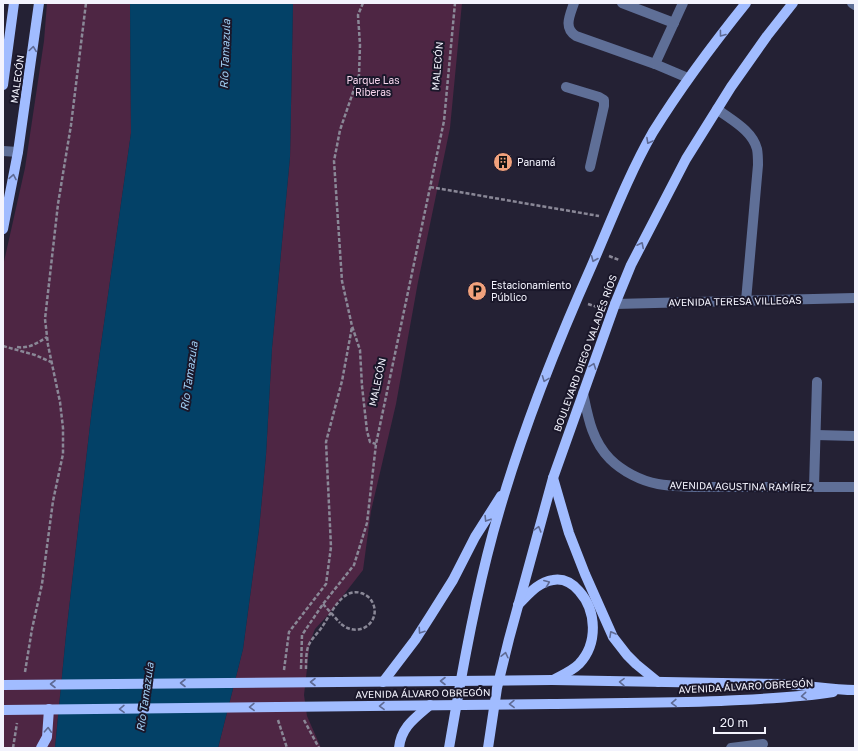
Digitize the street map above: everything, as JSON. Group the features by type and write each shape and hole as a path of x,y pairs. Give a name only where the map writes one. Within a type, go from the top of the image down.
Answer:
{"main road":[{"path":"3,85 14,3"},
{"name":"MALECÓN","path":"3,229 18,152 39,3"},
{"path":"449,748 464,660 487,555 507,486 529,423 576,300 644,148 688,78 746,3"},
{"name":"BOULEVARD DIEGO VALADÉS RÍOS","path":"488,748 497,688 517,606 553,478 613,308 631,265 682,166 717,109 767,36 793,3"},
{"path":"553,478 569,533 584,574 614,637 627,655 658,682"},
{"path":"383,682 432,615 507,486"},
{"path":"517,606 534,589 552,580 560,580 575,586 590,607 593,632 590,648 579,664 552,680"},
{"name":"AVENIDA ÁLVARO OBREGÓN","path":"3,685 302,678 383,682 552,680 784,684 855,690"},
{"name":"AVENIDA ÁLVARO OBREGÓN","path":"3,710 665,703 813,695 843,690"},
{"path":"399,748 400,740 407,726 430,705"},
{"path":"41,748 47,737 49,710"}],"street":[{"path":"574,3 568,24 572,33 688,78"},
{"path":"622,3 674,23"},
{"path":"655,64 683,3"},
{"path":"566,87 599,96 604,100 604,106 590,167"},
{"path":"717,109 743,128 752,137 757,149 758,165 746,301"},
{"path":"3,151 18,152"},
{"name":"AVENIDA TERESA VILLEGAS","path":"613,308 746,301 855,298"},
{"path":"814,487 817,382"},
{"name":"AVENIDA AGUSTINA RAMÍREZ","path":"583,393 594,434 602,450 622,469 645,481 658,484 697,487 855,487"},
{"path":"816,435 855,436"},
{"path":"731,748 763,744"}],"path":[{"path":"25,675 42,584 53,501 63,454 63,428 60,402 50,362 45,319 58,204 71,125 86,3"},
{"path":"363,3 358,14 360,45 359,75 340,130 334,162 342,281 352,326 360,350 362,386 370,442 376,444"},
{"name":"MALECÓN","path":"302,678 302,635 323,604 354,565 367,523 376,444 444,121 455,3"},
{"path":"430,187 612,218"},
{"path":"598,251 631,265"},
{"path":"576,300 613,308"},
{"path":"282,677 289,632 326,584 331,547 326,442 342,381 352,326"},
{"path":"3,346 25,348 34,345 47,337"},
{"path":"10,347 35,354 50,362"},
{"path":"302,678 308,647 341,599 351,593 357,592 362,594 371,600 374,613 373,619 367,626 357,630 351,630 340,623 323,604"},
{"path":"277,715 287,748"},
{"path":"303,716 319,748"},
{"path":"13,748 17,721"}],"green space":[{"path":"47,3 130,3 131,133 92,408 66,635 55,748 3,748 3,266 25,168 44,41"},
{"name":"Parque Las Riberas","path":"293,3 462,3 450,128 418,282 396,404 371,511 363,570 328,615 315,629 310,642 304,695 307,716 321,748 218,748 243,649 259,529 266,455 272,348 290,157"}],"water":[{"name":"Río Tamazula","path":"130,3 293,3 290,157 272,348 266,455 259,529 243,649 218,748 55,748 66,635 92,408 131,133"}],"place":[{"name":"Panamá","path":"503,162"},
{"name":"Estacionamiento Público","path":"477,291"}]}
